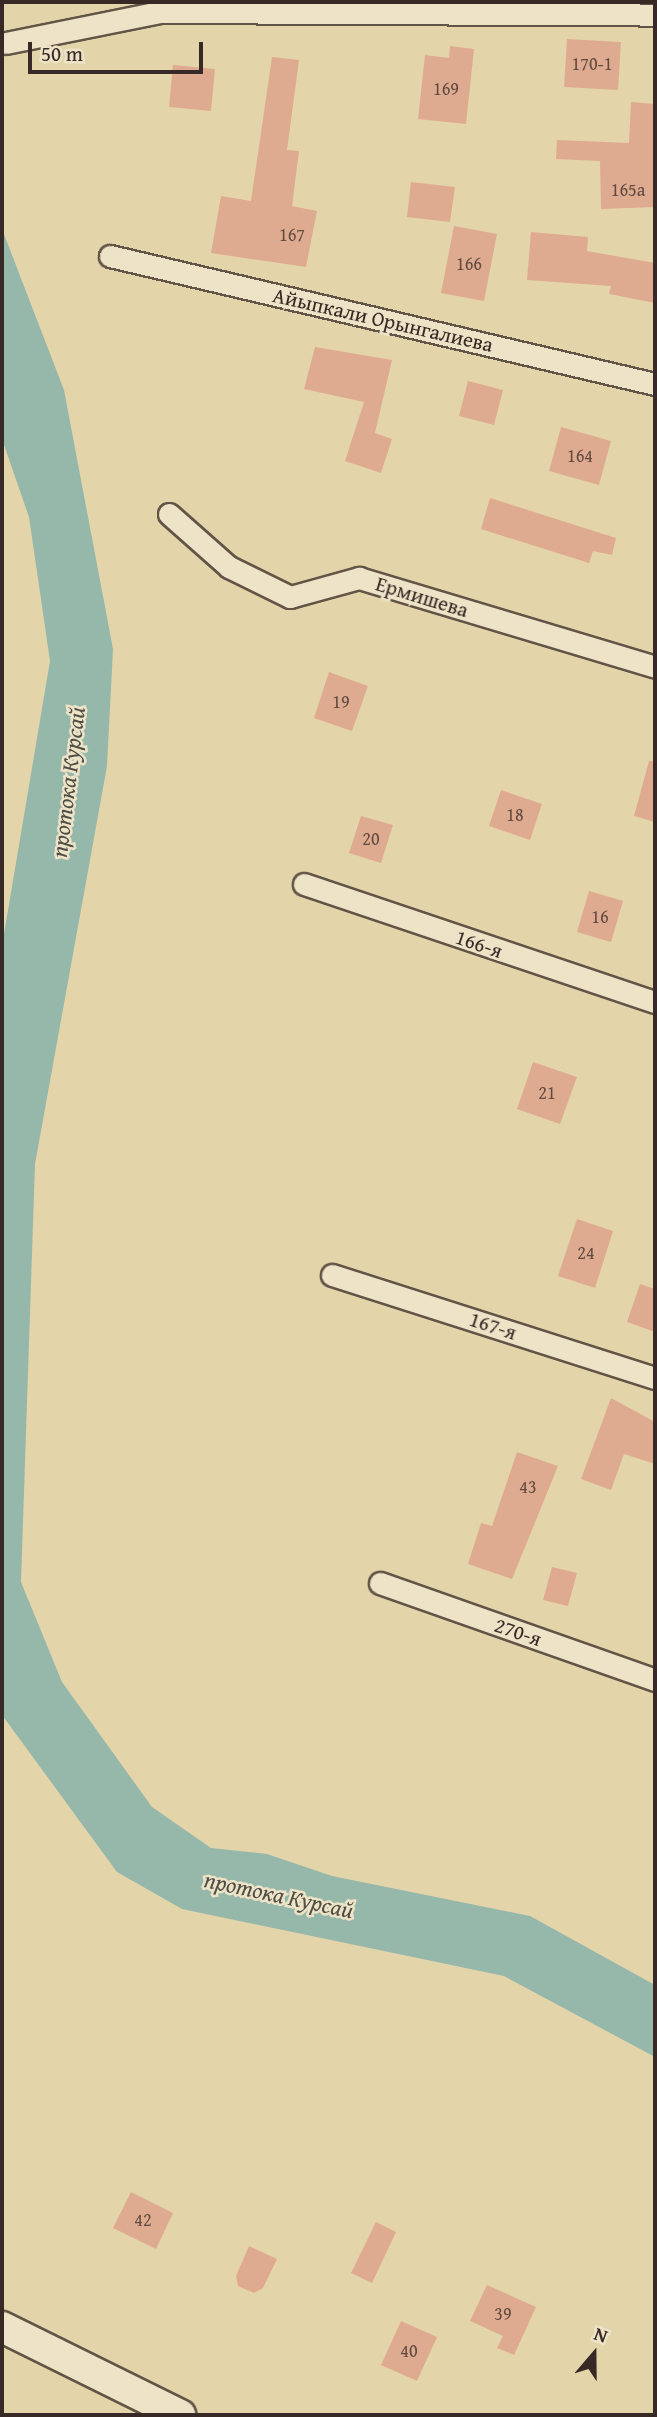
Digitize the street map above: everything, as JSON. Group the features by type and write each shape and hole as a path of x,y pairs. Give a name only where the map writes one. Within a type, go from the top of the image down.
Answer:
{"street":[{"path":"6,43 160,12 655,15"},
{"name":"Айыпкали Орынгалиева","path":"110,256 655,384"},
{"name":"Ермишева","path":"169,514 229,567 290,597 359,578 655,667"},
{"name":"166-я","path":"304,884 655,1002"},
{"name":"167-я","path":"332,1275 655,1378"},
{"name":"270-я","path":"380,1583 655,1680"},
{"path":"2,2327 180,2415"}],"water":[{"name":"протока Курсай","path":"2,229 64,390 113,649 107,766 35,1164 21,1582 62,1682 152,1807 211,1848 267,1854 332,1876 530,1916 655,1985 655,2057 504,1976 182,1909 117,1872 2,1715 2,946 50,661 29,517 2,439"}],"building":[{"path":"567,39 621,42 618,90 564,87"},
{"path":"450,46 474,49 466,124 418,119 425,55 449,58"},
{"path":"272,57 299,60 287,150 299,151 292,206 317,211 306,267 211,253 221,196 251,201"},
{"path":"173,65 215,69 211,111 169,107"},
{"path":"631,102 655,104 655,207 601,209 600,161 556,159 557,140 629,143"},
{"path":"411,182 455,187 450,222 407,217"},
{"path":"454,226 497,234 484,301 441,293"},
{"path":"531,232 588,237 587,251 655,263 655,303 609,294 611,286 527,280"},
{"path":"315,347 392,360 375,433 392,439 381,473 345,461 364,402 304,389"},
{"path":"468,381 503,390 494,425 459,416"},
{"path":"561,427 611,441 599,485 549,471"},
{"path":"490,498 616,538 612,555 593,551 589,563 481,529"},
{"path":"329,672 368,686 352,731 314,718"},
{"path":"649,761 655,761 655,822 634,816"},
{"path":"501,790 542,804 530,840 489,826"},
{"path":"361,816 393,825 381,863 349,853"},
{"path":"589,891 623,901 611,942 577,932"},
{"path":"533,1062 577,1077 560,1124 517,1109"},
{"path":"577,1219 613,1231 595,1288 558,1276"},
{"path":"640,1284 655,1289 655,1332 627,1322"},
{"path":"611,1398 655,1422 655,1464 624,1454 611,1490 581,1479"},
{"path":"517,1452 558,1466 512,1579 468,1564 481,1523 492,1526"},
{"path":"552,1567 577,1573 568,1606 543,1600"},
{"path":"131,2192 173,2213 156,2249 113,2228"},
{"path":"376,2222 396,2232 372,2283 351,2273"},
{"path":"249,2246 277,2259 263,2288 254,2293 238,2286 236,2276"},
{"path":"487,2285 536,2307 514,2355 497,2348 503,2336 470,2321"},
{"path":"401,2321 437,2337 417,2381 381,2365"}]}
